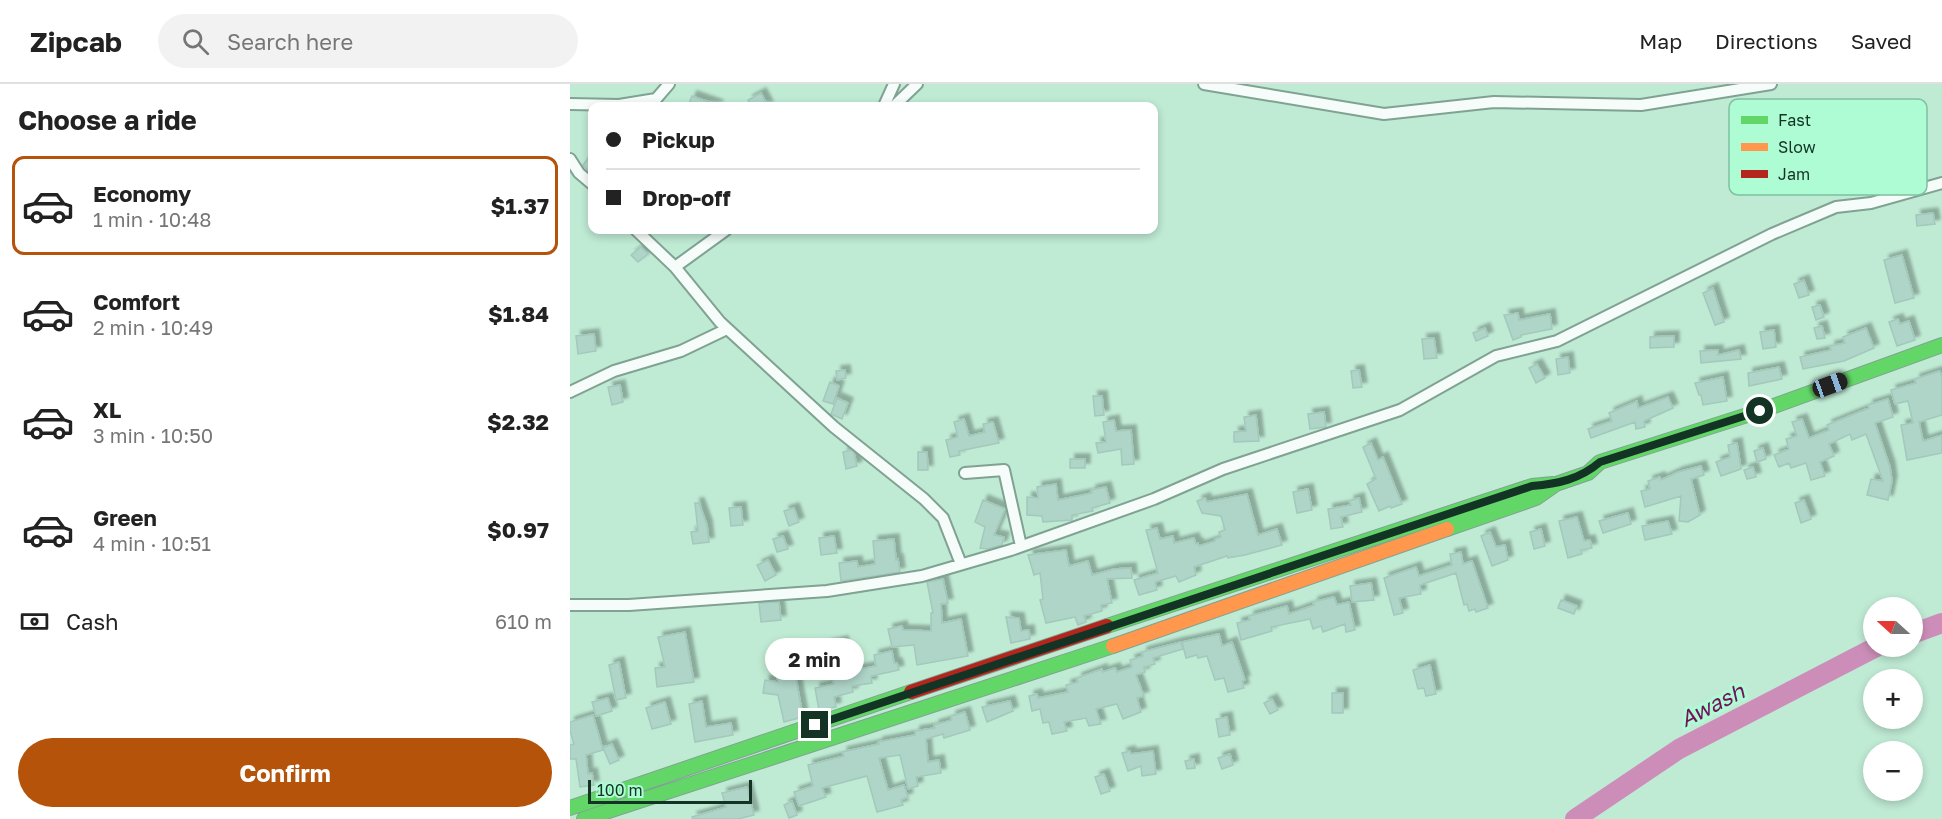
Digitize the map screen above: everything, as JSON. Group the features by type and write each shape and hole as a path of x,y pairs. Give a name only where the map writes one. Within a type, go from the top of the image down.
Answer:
{"main road":[{"path":"570,808 1532,486 1556,484 1588,473 1600,462 1760,411 1942,345"},
{"path":"584,819 1073,660 1536,498 1556,484"}],"street":[{"path":"638,102 656,99 669,84"},
{"path":"886,102 894,84"},
{"path":"898,102 917,84"},
{"path":"1204,84 1384,114 1494,102 1641,105 1771,84"},
{"path":"570,104 588,104"},
{"path":"570,159 579,173 588,181"},
{"path":"1927,187 1942,183"},
{"path":"570,606 629,605 827,591 922,576 1021,546 1154,499 1222,469 1400,410 1496,356 1557,341 1772,234 1836,207 1871,203 1899,195"},
{"path":"640,234 675,267 728,329 834,427 924,499 943,518 961,564"},
{"path":"675,267 720,234"},
{"path":"570,392 614,371 681,351 728,329"},
{"path":"965,473 1004,470 1021,546"}],"building":[{"path":"761,93 766,102 749,102 748,100"},
{"path":"692,96 709,102 690,102"},
{"path":"588,158 588,171 583,165"},
{"path":"1933,213 1935,224 1917,226 1916,215"},
{"path":"641,247 648,254 638,262 631,255"},
{"path":"1902,255 1914,298 1895,303 1884,260"},
{"path":"1804,280 1809,295 1799,298 1794,284"},
{"path":"1713,288 1724,322 1715,325 1703,293"},
{"path":"1820,305 1824,317 1816,320 1812,307"},
{"path":"1518,313 1519,320 1550,314 1552,329 1521,335 1513,340 1504,315"},
{"path":"1898,319 1900,324 1909,321 1915,340 1897,346 1889,322"},
{"path":"1822,326 1825,338 1817,339 1814,328"},
{"path":"1485,328 1488,336 1476,341 1473,333"},
{"path":"1866,328 1874,348 1844,361 1803,369 1800,357 1831,350 1830,346 1845,343 1843,337"},
{"path":"1774,330 1776,347 1763,349 1760,332"},
{"path":"594,334 596,351 578,354 576,336"},
{"path":"1674,336 1674,347 1650,348 1650,337"},
{"path":"1434,338 1437,358 1424,359 1422,339"},
{"path":"1718,350 1718,355 1739,350 1741,359 1701,363 1700,351"},
{"path":"1568,357 1570,373 1558,375 1556,359"},
{"path":"1537,364 1545,378 1536,383 1529,368"},
{"path":"1779,367 1782,379 1749,386 1748,373"},
{"path":"845,370 846,378 837,380 836,371"},
{"path":"1359,370 1362,387 1353,388 1351,371"},
{"path":"1940,371 1942,415 1919,422 1923,441 1942,435 1942,453 1907,460 1901,425 1913,423 1908,401 1895,404 1891,390 1916,383 1915,379"},
{"path":"1723,377 1727,401 1703,405 1695,383"},
{"path":"830,382 839,386 833,404 823,401"},
{"path":"620,385 623,402 612,405 608,387"},
{"path":"1093,396 1102,396 1104,415 1095,416"},
{"path":"1668,397 1673,408 1644,421 1645,427 1636,429 1635,422 1591,438 1588,429 1612,421 1609,413 1637,401 1638,408"},
{"path":"837,398 848,403 842,419 831,414"},
{"path":"1888,399 1893,417 1875,423 1890,467 1892,481 1888,500 1867,495 1871,479 1883,481 1866,434 1852,440 1850,434 1829,444 1834,456 1820,462 1825,476 1811,480 1806,463 1791,468 1789,463 1779,467 1774,455 1789,449 1786,439 1797,436 1792,422 1802,419 1809,438 1829,430 1827,425 1869,408 1868,405"},
{"path":"1324,412 1326,427 1310,429 1308,414"},
{"path":"1256,415 1259,441 1234,442 1234,432 1246,431 1244,417"},
{"path":"964,419 969,436 985,432 983,424 993,422 999,443 959,451 960,455 950,457 946,440 958,437 954,422"},
{"path":"1114,420 1116,431 1131,430 1134,464 1122,465 1121,449 1098,453 1096,443 1106,442 1103,422"},
{"path":"1371,443 1378,460 1383,457 1402,504 1379,511 1367,484 1376,479 1363,447"},
{"path":"1737,443 1741,469 1721,476 1716,462 1730,457 1728,445"},
{"path":"1763,448 1766,459 1757,462 1754,451"},
{"path":"851,450 857,466 846,469 843,452"},
{"path":"918,452 927,452 928,470 918,470"},
{"path":"1070,459 1085,459 1085,468 1070,468"},
{"path":"1701,466 1704,475 1691,479 1700,515 1688,522 1679,521 1681,496 1645,507 1641,491 1650,489 1648,481 1660,477 1661,480 1678,472"},
{"path":"1753,467 1756,477 1747,479 1744,470"},
{"path":"1056,484 1058,500 1092,493 1091,490 1106,487 1110,503 1092,508 1093,511 1072,515 1072,520 1043,522 1042,516 1027,515 1027,497 1038,498 1037,487"},
{"path":"1308,489 1312,510 1297,513 1293,492"},
{"path":"1247,494 1258,535 1277,529 1282,545 1245,555 1228,558 1227,556 1194,567 1196,575 1179,582 1176,576 1155,582 1157,590 1139,595 1134,580 1158,573 1146,530 1157,528 1160,539 1173,536 1174,543 1194,538 1199,546 1215,541 1221,537 1219,532 1225,530 1221,516 1202,513 1197,501 1205,498 1207,502"},
{"path":"1359,498 1362,512 1341,517 1343,527 1331,529 1328,509 1351,505 1349,501"},
{"path":"983,500 1005,509 994,535 1004,537 1002,545 987,549 980,548 985,527 975,522"},
{"path":"1804,500 1811,519 1801,523 1795,503"},
{"path":"695,503 699,503 707,525 709,542 693,544 691,532 698,531"},
{"path":"741,507 743,525 731,526 729,508"},
{"path":"794,508 799,522 789,526 784,511"},
{"path":"1628,513 1631,524 1603,533 1599,521"},
{"path":"1577,517 1584,541 1590,540 1592,548 1581,550 1582,554 1568,558 1559,521"},
{"path":"1668,521 1672,534 1645,540 1642,526"},
{"path":"1541,529 1545,546 1534,549 1530,532"},
{"path":"1490,532 1496,547 1505,545 1508,560 1492,566 1481,536"},
{"path":"783,536 788,549 777,552 773,539"},
{"path":"834,536 837,553 821,555 819,538"},
{"path":"894,539 900,572 841,581 839,563 857,561 858,567 875,564 873,541"},
{"path":"1066,550 1069,566 1088,561 1092,575 1114,569 1131,568 1132,578 1107,579 1112,603 1101,605 1102,611 1084,616 1086,622 1078,625 1075,617 1046,623 1040,600 1043,599 1040,573 1034,575 1028,555"},
{"path":"1461,552 1463,564 1472,561 1488,608 1476,612 1475,609 1469,611 1467,604 1464,605 1456,573 1420,585 1421,594 1399,598 1403,613 1394,615 1384,578 1416,567 1419,576 1452,565 1450,554"},
{"path":"768,560 776,575 765,581 757,565"},
{"path":"943,579 948,603 941,604 942,623 961,619 968,656 917,665 914,645 892,647 888,629 902,626 903,630 931,631 931,613 933,613 927,582"},
{"path":"1371,583 1374,600 1352,602 1350,586"},
{"path":"1334,597 1337,605 1349,602 1355,630 1346,632 1345,624 1323,632 1321,626 1313,629 1310,619 1271,627 1272,631 1241,640 1237,623 1250,620 1249,616 1287,606 1289,614 1314,605 1313,602"},
{"path":"1561,600 1577,606 1574,614 1558,608"},
{"path":"779,602 781,620 761,622 759,603"},
{"path":"1006,617 1019,618 1021,631 1029,630 1030,639 1011,643"},
{"path":"685,632 694,682 657,687 655,668 665,667 658,637"},
{"path":"1219,634 1222,646 1232,642 1245,680 1242,681 1244,688 1228,692 1224,678 1215,680 1207,656 1198,658 1197,655 1186,658 1182,642"},
{"path":"843,641 849,671 876,666 874,655 892,651 894,663 897,663 899,670 871,676 872,683 852,686 853,692 834,697 836,707 819,710 815,688 834,684 825,645"},
{"path":"1181,642 1183,649 1153,658 1155,664 1144,667 1145,672 1136,675 1144,696 1137,698 1141,712 1123,719 1117,704 1096,709 1101,724 1089,726 1086,718 1064,722 1067,731 1052,734 1049,722 1043,723 1040,709 1032,711 1029,696 1037,694 1038,698 1068,692 1066,685 1078,682 1077,678 1102,669 1103,672 1115,668 1117,672 1132,667 1130,660 1143,656 1142,652"},
{"path":"795,646 813,646 812,663 794,662"},
{"path":"619,662 626,698 616,700 609,665"},
{"path":"1430,665 1436,694 1426,696 1424,688 1418,689 1413,670"},
{"path":"795,673 803,717 784,722 778,695 763,693 765,680 778,682 777,676"},
{"path":"1332,693 1343,693 1343,713 1332,713"},
{"path":"608,698 612,711 596,716 592,702"},
{"path":"1272,699 1278,710 1270,714 1264,703"},
{"path":"702,701 706,727 731,723 733,735 695,742 689,704"},
{"path":"1010,701 1013,711 987,722 982,707"},
{"path":"665,702 671,724 652,729 646,708"},
{"path":"965,712 970,730 944,738 943,734 926,739 928,762 939,760 941,773 916,777 918,786 908,789 900,755 879,758 888,790 904,785 908,797 901,800 903,805 877,812 867,776 822,788 826,797 799,806 794,792 813,786 808,765 844,756 842,752 915,735 915,731 935,728 934,725 952,720 951,716"},
{"path":"593,715 603,750 586,755 588,774 592,773 594,785 580,787 576,759 570,759 570,745 574,744 570,722"},
{"path":"1227,717 1230,735 1219,737 1216,719"},
{"path":"612,744 619,760 610,764 603,748"},
{"path":"1130,751 1131,754 1153,751 1156,774 1142,776 1141,766 1128,771 1122,753"},
{"path":"1230,754 1233,765 1222,769 1218,758"},
{"path":"1194,759 1195,768 1187,769 1185,761"},
{"path":"1104,774 1110,791 1101,794 1095,777"},
{"path":"747,787 754,815 738,819 693,819 692,817 726,807 722,793"},
{"path":"792,801 797,815 789,818 784,805"}],"waterway":[{"name":"Awash","path":"1923,630 1942,623"},
{"name":"Awash","path":"1575,819 1679,749 1863,654"}],"traffic: fast":[{"path":"1447,529 1536,498 1556,484 1588,473 1600,462 1760,411 1942,345"},
{"path":"1107,626 1532,486 1553,484"},
{"path":"584,819 1113,646"},
{"path":"570,808 911,692"}],"traffic: slow":[{"path":"1113,646 1447,529"}],"traffic: jam":[{"path":"911,692 1107,626"}],"route":[{"path":"815,725 1040,648 1532,486 1556,484 1588,473 1600,462 1760,411"}]}
